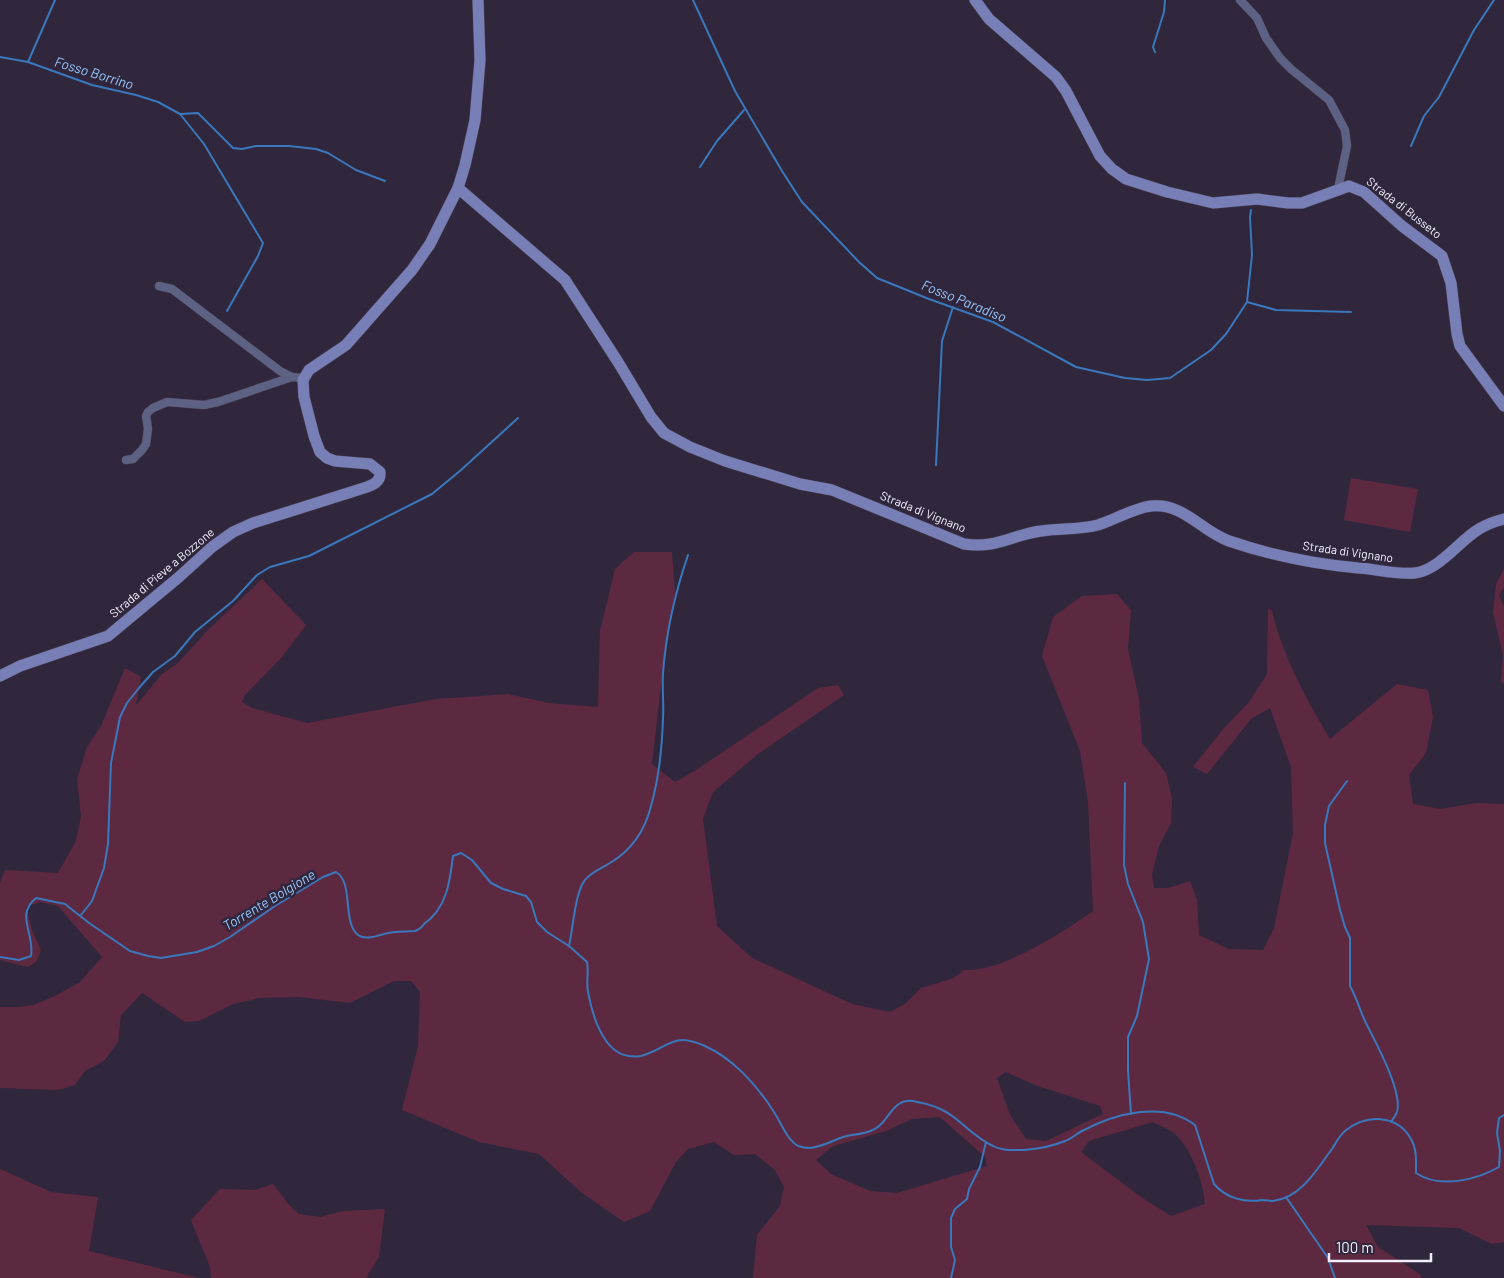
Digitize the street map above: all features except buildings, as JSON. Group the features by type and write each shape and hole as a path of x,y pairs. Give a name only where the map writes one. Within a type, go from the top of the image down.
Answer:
{"street":[{"path":"126,460 133,459 146,444 148,429 146,416 154,408 167,402 204,405 218,402 298,377 346,345 408,274 430,244 458,188 465,165 475,120 480,60 478,0"},
{"name":"Strada di Busseto","path":"975,0 989,19 1056,77 1066,91 1100,156 1123,177 1167,192 1213,203 1257,199 1298,203 1351,186 1364,192 1402,226 1442,256 1450,277 1459,344 1504,406"},
{"path":"1240,0 1257,18 1266,38 1280,58 1307,84 1329,100 1345,130 1347,146 1338,189"},
{"name":"Strada di Vignano","path":"458,188 563,278 618,362 654,422 676,440 725,461 800,484 832,490 857,499 905,521 964,544 991,545 1032,533 1088,527 1145,508 1158,507 1176,509 1228,540 1307,562 1386,572 1414,573 1430,568 1479,529 1504,519"},
{"path":"159,286 172,289 280,371 298,377"},
{"name":"Strada di Pieve a Bozzone","path":"0,676 20,666 105,637 166,588 212,547 233,532 253,523 364,488 377,482 380,472 372,465 335,462 320,452 298,377"}],"shaded area":[{"path":"1351,478 1418,489 1410,532 1344,520"},
{"path":"634,552 672,552 675,594 660,693 652,764 675,782 696,770 818,688 838,685 844,695 758,754 713,792 703,819 717,926 752,958 852,1004 890,1012 905,1004 921,988 954,978 964,970 996,965 1031,950 1093,911 1088,802 1080,751 1042,656 1053,617 1082,596 1117,594 1131,610 1128,649 1139,699 1142,743 1166,773 1172,798 1171,823 1159,846 1152,874 1154,888 1168,888 1190,881 1197,900 1199,935 1229,949 1263,950 1274,928 1293,833 1291,767 1270,708 1251,719 1207,774 1193,767 1224,728 1249,702 1267,674 1268,608 1272,611 1282,645 1296,677 1330,739 1397,684 1428,690 1433,717 1426,753 1409,775 1413,804 1441,809 1476,803 1504,804 1504,1242 1492,1244 1459,1228 1366,1225 1378,1247 1420,1274 1422,1278 753,1278 757,1235 780,1206 784,1187 775,1170 755,1154 734,1155 714,1142 688,1149 676,1162 650,1211 624,1222 582,1193 539,1154 479,1142 402,1110 418,1046 420,992 411,981 394,981 350,1003 299,997 260,998 233,1004 199,1021 185,1022 142,993 121,1015 118,1042 104,1061 85,1071 75,1085 58,1090 0,1088 0,1007 34,1005 55,996 80,982 102,957 58,906 40,902 26,907 32,930 41,950 36,962 28,967 0,960 0,883 5,870 58,873 76,841 81,816 77,779 87,747 101,726 125,668 141,677 136,705 162,674 178,663 208,630 262,579 306,625 282,657 245,695 242,702 252,708 307,723 436,699 508,694 549,703 598,707 600,631 615,569","holes":["1006,1072 1035,1085 1100,1106 1103,1114 1046,1141 1026,1139 1010,1115 997,1078","940,1117 985,1157 987,1166 897,1193 870,1191 831,1174 816,1160 833,1146 886,1131 912,1119","1153,1122 1169,1130 1183,1143 1192,1159 1202,1186 1205,1204 1171,1216 1141,1197 1081,1152 1089,1141"]},
{"path":"1504,569 1504,587 1499,595 1504,606 1504,684 1501,682 1503,655 1493,613 1496,584"},
{"path":"0,1169 51,1192 98,1197 89,1251 198,1278 0,1278"},
{"path":"273,1184 289,1205 299,1214 320,1217 343,1211 385,1209 379,1257 366,1278 211,1278 210,1267 191,1220 220,1189 255,1190"}],"waterway":[{"path":"28,62 55,0"},
{"name":"Fosso Paradiso","path":"693,0 735,91 782,171 802,202 859,262 877,278 993,322 1076,367 1125,378 1147,380 1170,378 1211,350 1226,334 1247,302 1252,255 1251,210"},
{"path":"1155,52 1153,47 1164,12 1165,0"},
{"path":"1411,146 1424,116 1439,97 1474,30 1494,0"},
{"name":"Fosso Borrino","path":"0,57 28,62 92,85 136,95 158,102 180,114 204,144 263,243 258,256 227,311"},
{"path":"700,167 717,141 744,110"},
{"path":"180,114 198,113 233,148 289,146 316,149 328,153 356,170 385,181"},
{"path":"1247,302 1276,310 1351,312"},
{"path":"936,465 942,341 953,307"},
{"path":"81,915 92,901 104,868 108,844 111,763 120,717 127,703 153,672 175,656 195,632 233,601 257,575 270,567 309,556 432,494 518,418"},
{"path":"569,946 579,893 585,880 618,858 631,846 641,831 648,815 654,795 661,752 663,673 666,643 675,598 688,555"},
{"path":"1347,781 1329,806 1325,825 1325,843 1340,910 1350,938 1350,986 1388,1068 1396,1092 1397,1112 1391,1122"},
{"path":"1125,783 1124,865 1128,884 1143,922 1149,959 1137,1016 1128,1037 1131,1114"},
{"name":"Torrente Bolgione","path":"0,957 19,960 31,956 31,940 26,918 30,904 36,898 65,904 130,951 161,958 197,952 214,946 275,906 323,877 336,872 345,884 350,922 358,935 369,938 391,932 415,931 432,918 438,910 449,884 453,856 461,853 472,860 491,883 526,896 531,902 537,922 547,932 569,946 587,962 587,988 592,1011 600,1031 612,1048 629,1056 640,1056 651,1053 671,1042 685,1040 715,1051 725,1057 751,1081 775,1113 790,1139 801,1147 814,1147 843,1137 871,1131 882,1123 898,1104 909,1101 934,1106 952,1116 983,1141 997,1148 1008,1150 1029,1150 1045,1147 1067,1140 1109,1119 1138,1112 1154,1111 1182,1117 1195,1125 1214,1184 1224,1193 1242,1200 1273,1201 1283,1199 1300,1189 1345,1131 1353,1125 1371,1119 1390,1121 1405,1131 1414,1147 1416,1173 1436,1181 1447,1182 1480,1176 1499,1167 1500,1151 1497,1133 1499,1118 1504,1115"},
{"path":"951,1278 955,1260 951,1247 951,1218 955,1209 967,1199 969,1189 980,1167 986,1142"},
{"path":"1286,1197 1328,1258 1335,1278"}]}
